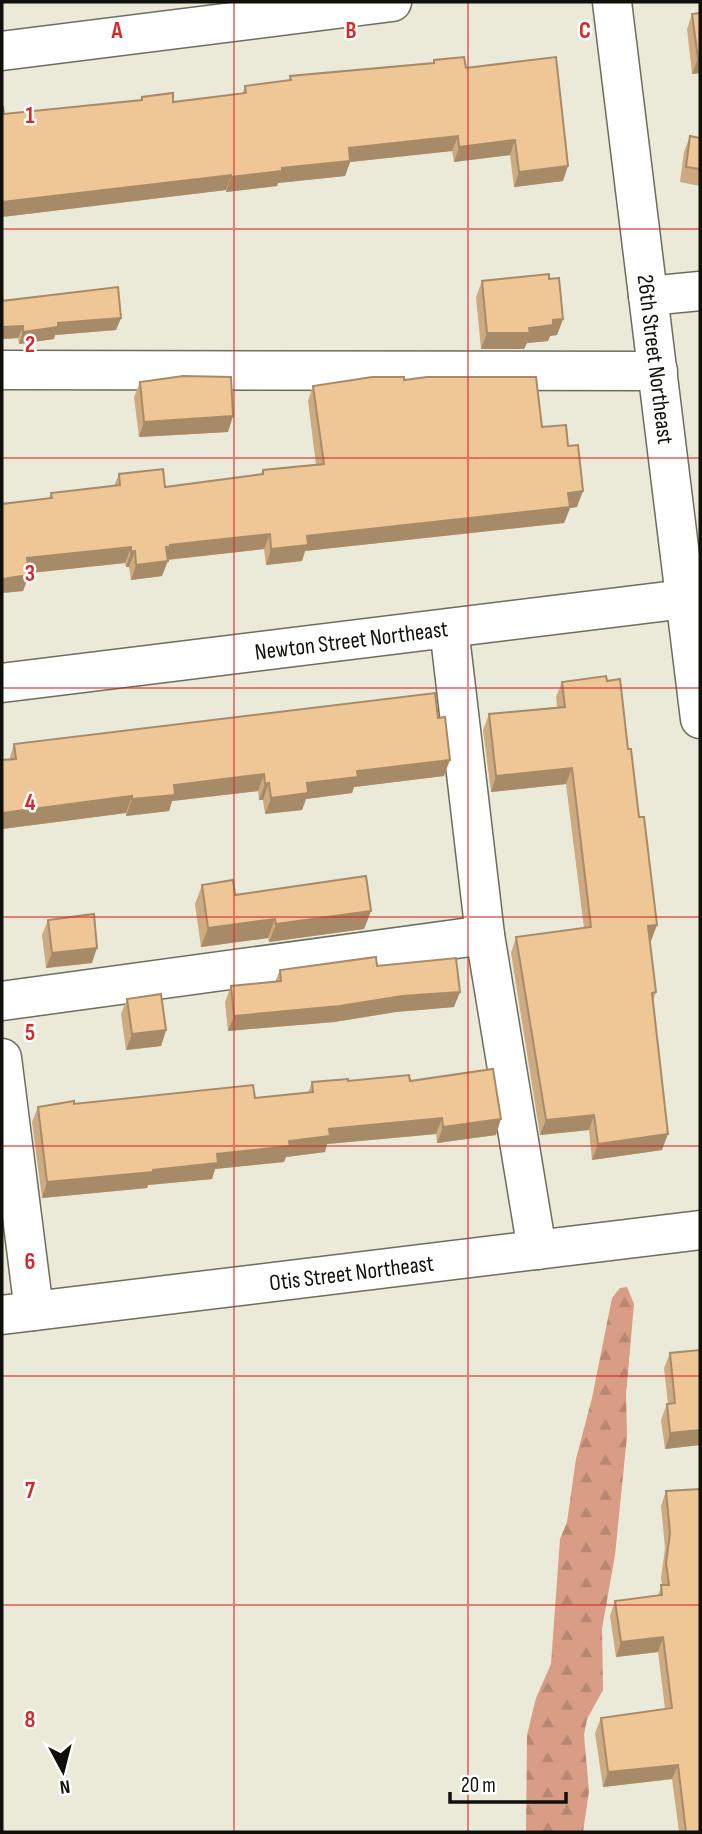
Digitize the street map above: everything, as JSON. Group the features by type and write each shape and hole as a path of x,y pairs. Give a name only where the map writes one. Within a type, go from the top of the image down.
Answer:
{"street":[{"path":"2,51 392,2"},
{"name":"26th Street Northeast","path":"612,2 657,371 693,598 700,719"},
{"path":"648,296 700,291"},
{"path":"2,370 657,371"},
{"name":"Newton Street Northeast","path":"2,683 693,598"},
{"path":"449,628 485,935 537,1250"},
{"path":"2,1001 485,935"},
{"path":"2,1058 18,1313"},
{"name":"Otis Street Northeast","path":"18,1313 700,1230"}],"green space":[{"path":"627,1287 634,1304 626,1395 627,1436 615,1555 602,1629 603,1690 587,1719 584,1735 589,1791 583,1832 526,1832 527,1735 536,1698 551,1664 560,1539 567,1522 576,1459 592,1398 612,1298 620,1288"}],"building":[{"path":"700,13 700,58 698,58 692,14"},
{"path":"464,57 466,68 556,57 568,166 519,172 515,140 459,147 458,136 349,148 350,161 282,168 282,171 2,202 2,107 4,114 142,100 142,97 173,93 173,102 246,93 245,86 291,80 290,76 434,63 434,60"},
{"path":"690,136 700,138 700,169 686,167"},
{"path":"549,274 549,279 559,278 563,319 553,320 553,325 529,328 530,333 487,333 482,281"},
{"path":"118,287 121,318 58,323 58,327 23,332 23,326 2,327 2,301"},
{"path":"183,376 231,377 233,416 144,422 140,382"},
{"path":"372,377 404,377 404,380 427,377 536,377 542,427 566,425 568,446 578,445 583,491 568,493 570,507 307,536 308,545 271,549 270,534 170,545 166,547 168,561 136,565 135,551 131,552 131,547 27,558 29,575 2,579 2,504 52,498 51,493 120,485 119,474 163,469 165,487 263,474 263,470 324,464 313,386"},
{"path":"606,676 607,681 620,679 639,817 644,817 657,925 648,926 656,992 652,993 668,1134 598,1144 594,1115 546,1120 516,937 591,927 572,768 496,776 489,714 565,707 562,682"},
{"path":"435,693 438,718 445,717 450,760 357,771 358,777 307,783 308,793 271,798 269,783 265,784 264,774 174,785 175,795 132,799 132,796 2,813 2,760 16,759 14,744"},
{"path":"366,876 371,911 276,924 275,919 208,928 202,885 233,880 235,895"},
{"path":"94,914 97,948 52,953 48,920"},
{"path":"376,957 377,966 456,958 460,992 402,996 340,1006 234,1016 231,986 281,981 280,970"},
{"path":"161,994 166,1030 132,1034 127,999"},
{"path":"493,1069 501,1119 443,1127 442,1118 329,1129 330,1136 289,1141 290,1146 217,1154 218,1163 47,1182 38,1107 74,1101 74,1104 253,1085 255,1098 313,1092 312,1082 409,1075 410,1081"},
{"path":"700,1350 700,1430 670,1433 667,1404 675,1403 670,1353"},
{"path":"700,1489 700,1832 686,1832 678,1765 608,1772 601,1718 672,1708 663,1637 621,1642 615,1601 662,1595 661,1585 669,1585 666,1563 670,1533 666,1491"}]}
